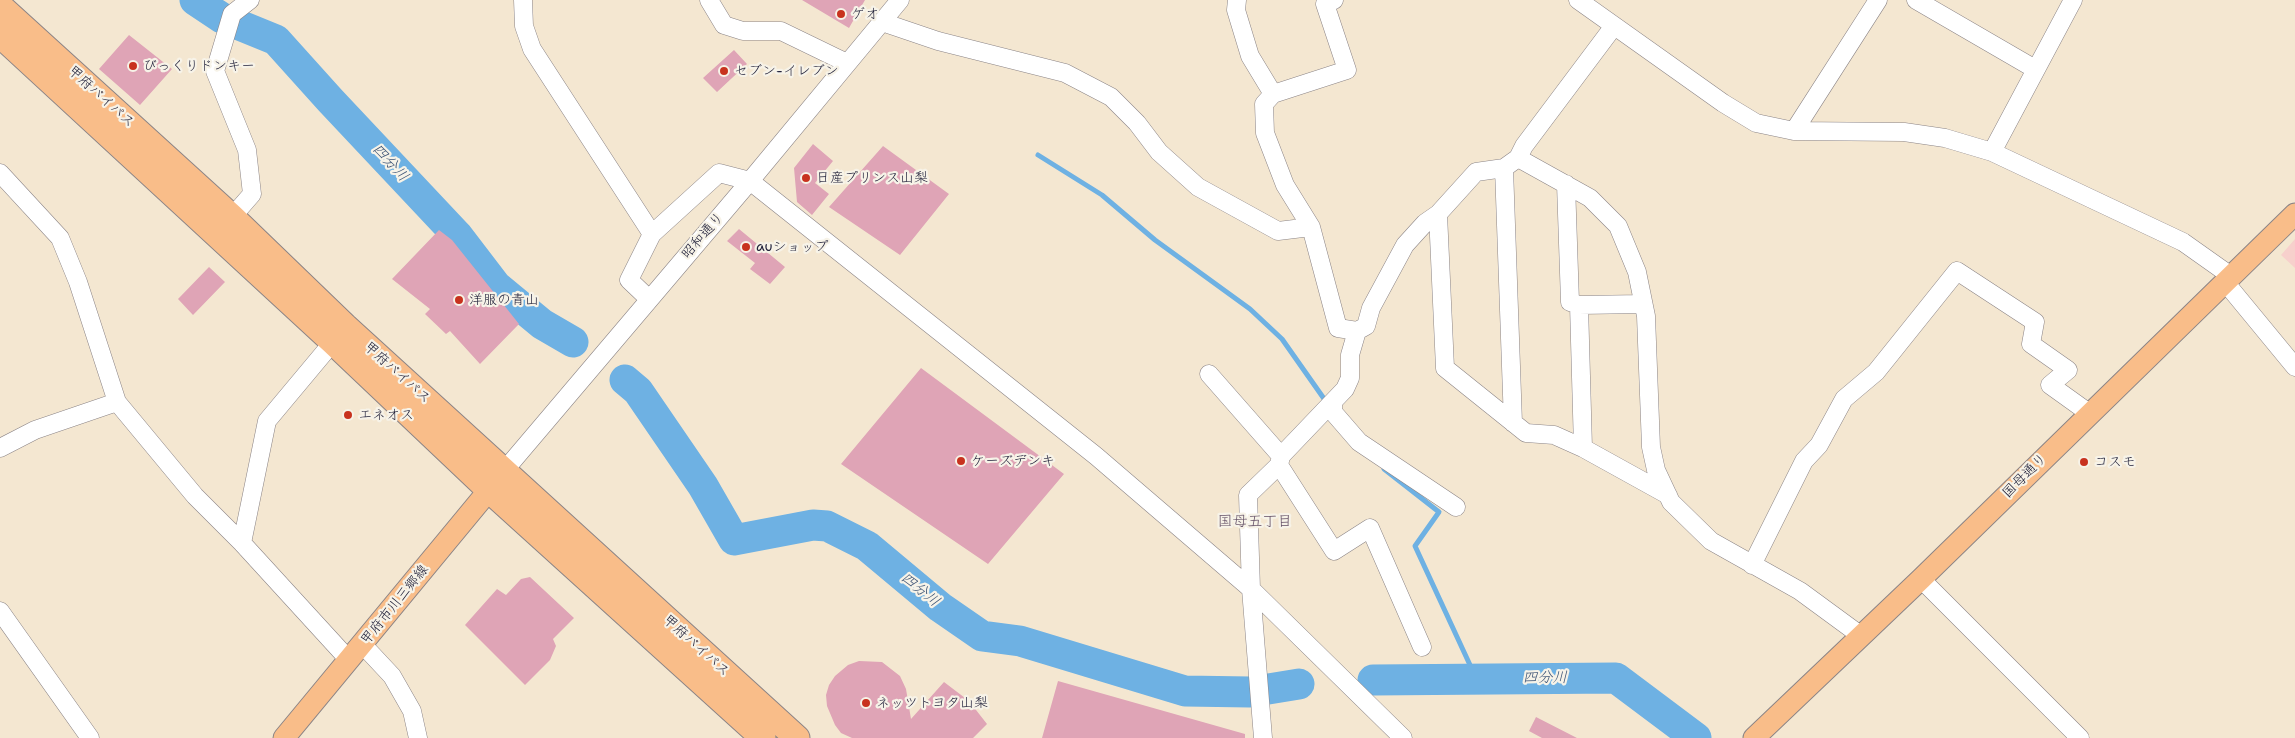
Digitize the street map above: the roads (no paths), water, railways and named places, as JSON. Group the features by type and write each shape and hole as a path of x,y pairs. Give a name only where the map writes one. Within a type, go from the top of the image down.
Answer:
{"highway":[{"name":"甲府バイパス","path":"0,6 232,217 345,326 797,738"},
{"name":"甲府バイパス","path":"0,35 333,342 489,490 762,738"}],"main road":[{"name":"国母通り","path":"1754,738 1860,635 1921,579 2295,214"},
{"name":"甲府市川三郷線","path":"284,738 504,471"}],"street":[{"path":"232,217 252,194 247,150 215,71 232,14 250,0"},
{"path":"523,0 524,26 532,49 652,234"},
{"path":"709,0 724,25 743,31 781,31 848,63"},
{"name":"昭和通り","path":"504,471 750,181 900,0"},
{"path":"1237,0 1236,10 1250,56 1273,94"},
{"path":"1334,0 1324,4 1347,70 1273,94 1264,104 1265,133 1286,186 1311,227 1338,328 1357,331 1366,326 1371,308 1405,245 1425,222 1438,214 1476,172 1511,163 1566,184 1590,198 1618,226 1637,272 1646,316 1651,446 1656,470 1671,502 1711,541 1800,591 1860,635"},
{"path":"1578,0 1723,103 1756,123 1794,130 1904,132 1945,138 1992,152 2183,242 2228,279 2295,367"},
{"path":"1794,130 1878,0"},
{"path":"1916,0 2035,69"},
{"path":"1992,152 2073,0"},
{"path":"882,22 938,41 1065,73 1110,97 1137,123 1159,152 1198,188 1278,231 1311,227"},
{"path":"1513,423 1511,163 1614,26"},
{"path":"0,173 60,238 78,282 117,402 195,496 242,543 356,652 392,676 412,711 418,738"},
{"path":"649,299 629,280 652,234 719,173 750,181 1096,456 1251,589 1403,738"},
{"path":"1566,184 1570,302 1579,305 1643,304"},
{"path":"1438,214 1445,368 1526,433 1554,435 1583,448 1668,495"},
{"path":"1752,565 1804,461 1819,445 1844,399 1876,372 1957,271 2035,322 2031,344 2068,370 2050,385 2089,413"},
{"path":"1579,305 1583,448"},
{"path":"1262,738 1251,589 1248,495 1345,389 1350,378 1350,355 1357,331"},
{"path":"242,543 267,421 333,342"},
{"path":"1209,374 1280,460 1334,551 1370,528 1422,647"},
{"path":"0,448 35,430 117,402"},
{"path":"1333,402 1333,412 1358,442 1456,507"},
{"path":"1921,579 2080,738"},
{"path":"2,618 90,738"}],"waterway":[{"name":"四分川","path":"195,0 222,18 276,40 457,235 496,286 542,324 573,342"},
{"path":"1038,155 1102,195 1155,240 1250,309 1282,339 1327,403"},
{"name":"四分川","path":"625,380 638,391 703,486 734,540 813,525 827,526 867,546 940,607 982,636 1020,641 1185,691 1250,692 1299,684"},
{"path":"1384,469 1439,512 1415,546 1476,678"},
{"name":"四分川","path":"1373,680 1616,678 1696,738"}],"place":[{"name":"ゲオ","path":"841,14"},
{"name":"びっくりドンキー","path":"133,66"},
{"name":"セブン-イレブン","path":"724,71"},
{"name":"日産プリンス山梨","path":"806,178"},
{"name":"auショップ","path":"746,247"},
{"name":"洋服の青山","path":"459,300"},
{"name":"エネオス","path":"348,415"},
{"name":"ケーズデンキ","path":"961,461"},
{"name":"コスモ","path":"2084,462"},
{"name":"ネッツトヨタ山梨","path":"866,703"}],"district":[{"name":"国母五丁目","path":"1255,522"}]}
